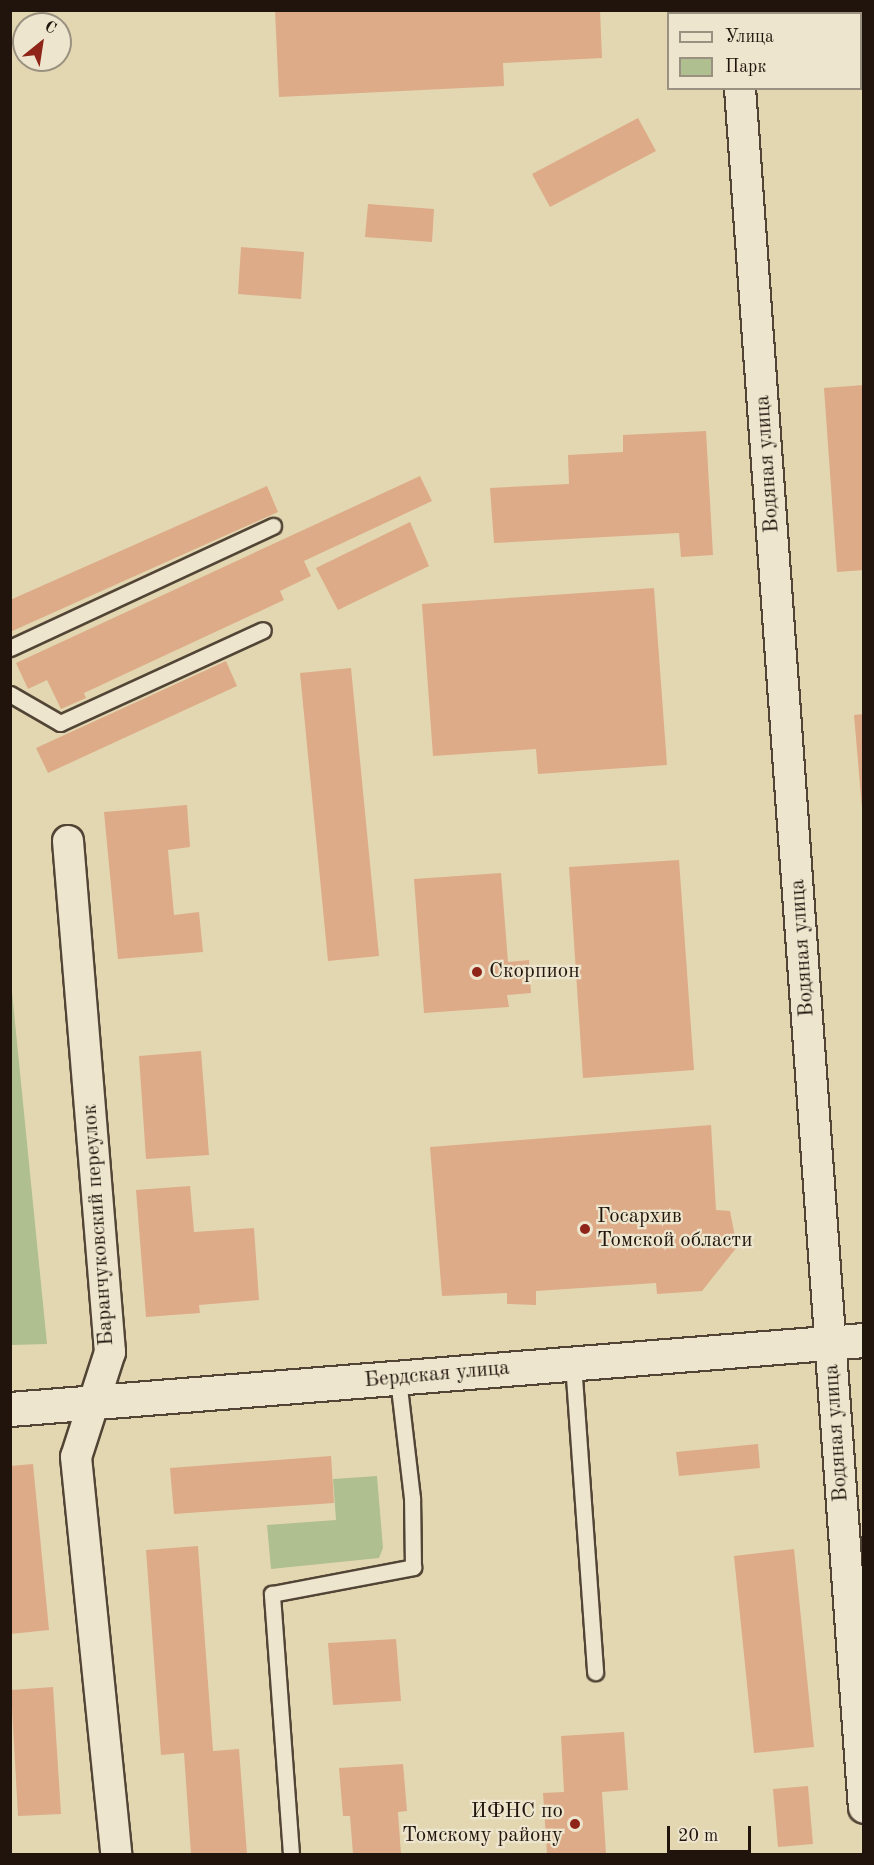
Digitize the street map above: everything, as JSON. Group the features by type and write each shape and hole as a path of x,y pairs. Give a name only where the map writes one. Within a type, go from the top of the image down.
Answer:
{"street":[{"name":"Водяная улица","path":"740,90 864,1808"},
{"name":"Баранчуковский переулок","path":"68,841 111,1352 76,1457 116,1854"},
{"name":"Бердская улица","path":"10,1409 864,1340"}],"lane":[{"path":"10,648 273,526"},
{"path":"10,694 60,723 263,630"},
{"path":"573,1363 594,1672"},
{"path":"291,1854 272,1594 413,1567 412,1498 398,1378"}],"green space":[{"path":"11,982 47,1344 11,1345"},
{"path":"377,1476 383,1548 379,1558 271,1569 267,1525 336,1520 333,1479"}],"building":[{"path":"275,10 600,10 602,58 503,63 504,86 279,97"},
{"path":"796,10 864,10 864,41 862,42 862,12"},
{"path":"638,118 656,151 550,207 532,174"},
{"path":"368,204 434,209 432,242 365,237"},
{"path":"241,247 304,252 301,299 238,294"},
{"path":"864,385 864,570 837,572 824,388"},
{"path":"706,431 713,555 681,557 679,533 494,543 490,488 569,484 568,455 623,452 623,435"},
{"path":"420,476 432,501 304,561 311,576 280,591 284,600 84,693 86,698 61,709 47,680 28,689 16,663"},
{"path":"267,486 278,512 10,632 10,600"},
{"path":"410,522 429,566 338,610 316,568"},
{"path":"654,588 667,765 538,774 536,749 433,756 422,604"},
{"path":"226,661 237,686 48,773 36,748"},
{"path":"351,668 379,956 328,961 300,673"},
{"path":"864,714 864,808 862,808 854,715"},
{"path":"187,805 190,847 168,850 174,915 199,912 203,952 118,959 104,812"},
{"path":"679,860 694,1070 583,1078 569,867"},
{"path":"501,873 508,962 529,960 531,993 507,995 509,1007 424,1013 414,879"},
{"path":"201,1051 209,1155 146,1159 139,1056"},
{"name":"Госархив Томской области","path":"711,1125 716,1210 730,1211 737,1247 702,1291 657,1294 656,1283 536,1291 536,1305 507,1304 507,1293 442,1296 430,1147"},
{"path":"190,1186 194,1232 254,1228 259,1300 199,1305 200,1313 146,1317 136,1190"},
{"path":"758,1444 760,1468 679,1476 676,1452"},
{"path":"331,1456 334,1503 174,1514 170,1468"},
{"path":"33,1464 49,1630 10,1634 10,1466"},
{"path":"198,1546 213,1751 239,1749 247,1854 191,1854 184,1753 161,1755 146,1550"},
{"path":"794,1549 814,1747 754,1753 734,1556"},
{"path":"396,1639 401,1701 333,1705 328,1643"},
{"path":"53,1687 61,1814 18,1816 11,1690"},
{"name":"ИФНС по Томскому району","path":"624,1732 628,1790 602,1792 606,1854 547,1854 543,1793 564,1792 561,1736"},
{"path":"403,1764 407,1811 398,1812 401,1854 353,1854 350,1816 343,1816 339,1768"},
{"path":"808,1786 813,1844 778,1847 773,1789"}],"place":[{"name":"Скорпион","path":"477,972"},
{"name":"Госархив Томской области","path":"585,1229"},
{"name":"ИФНС по Томскому району","path":"575,1824"}]}
